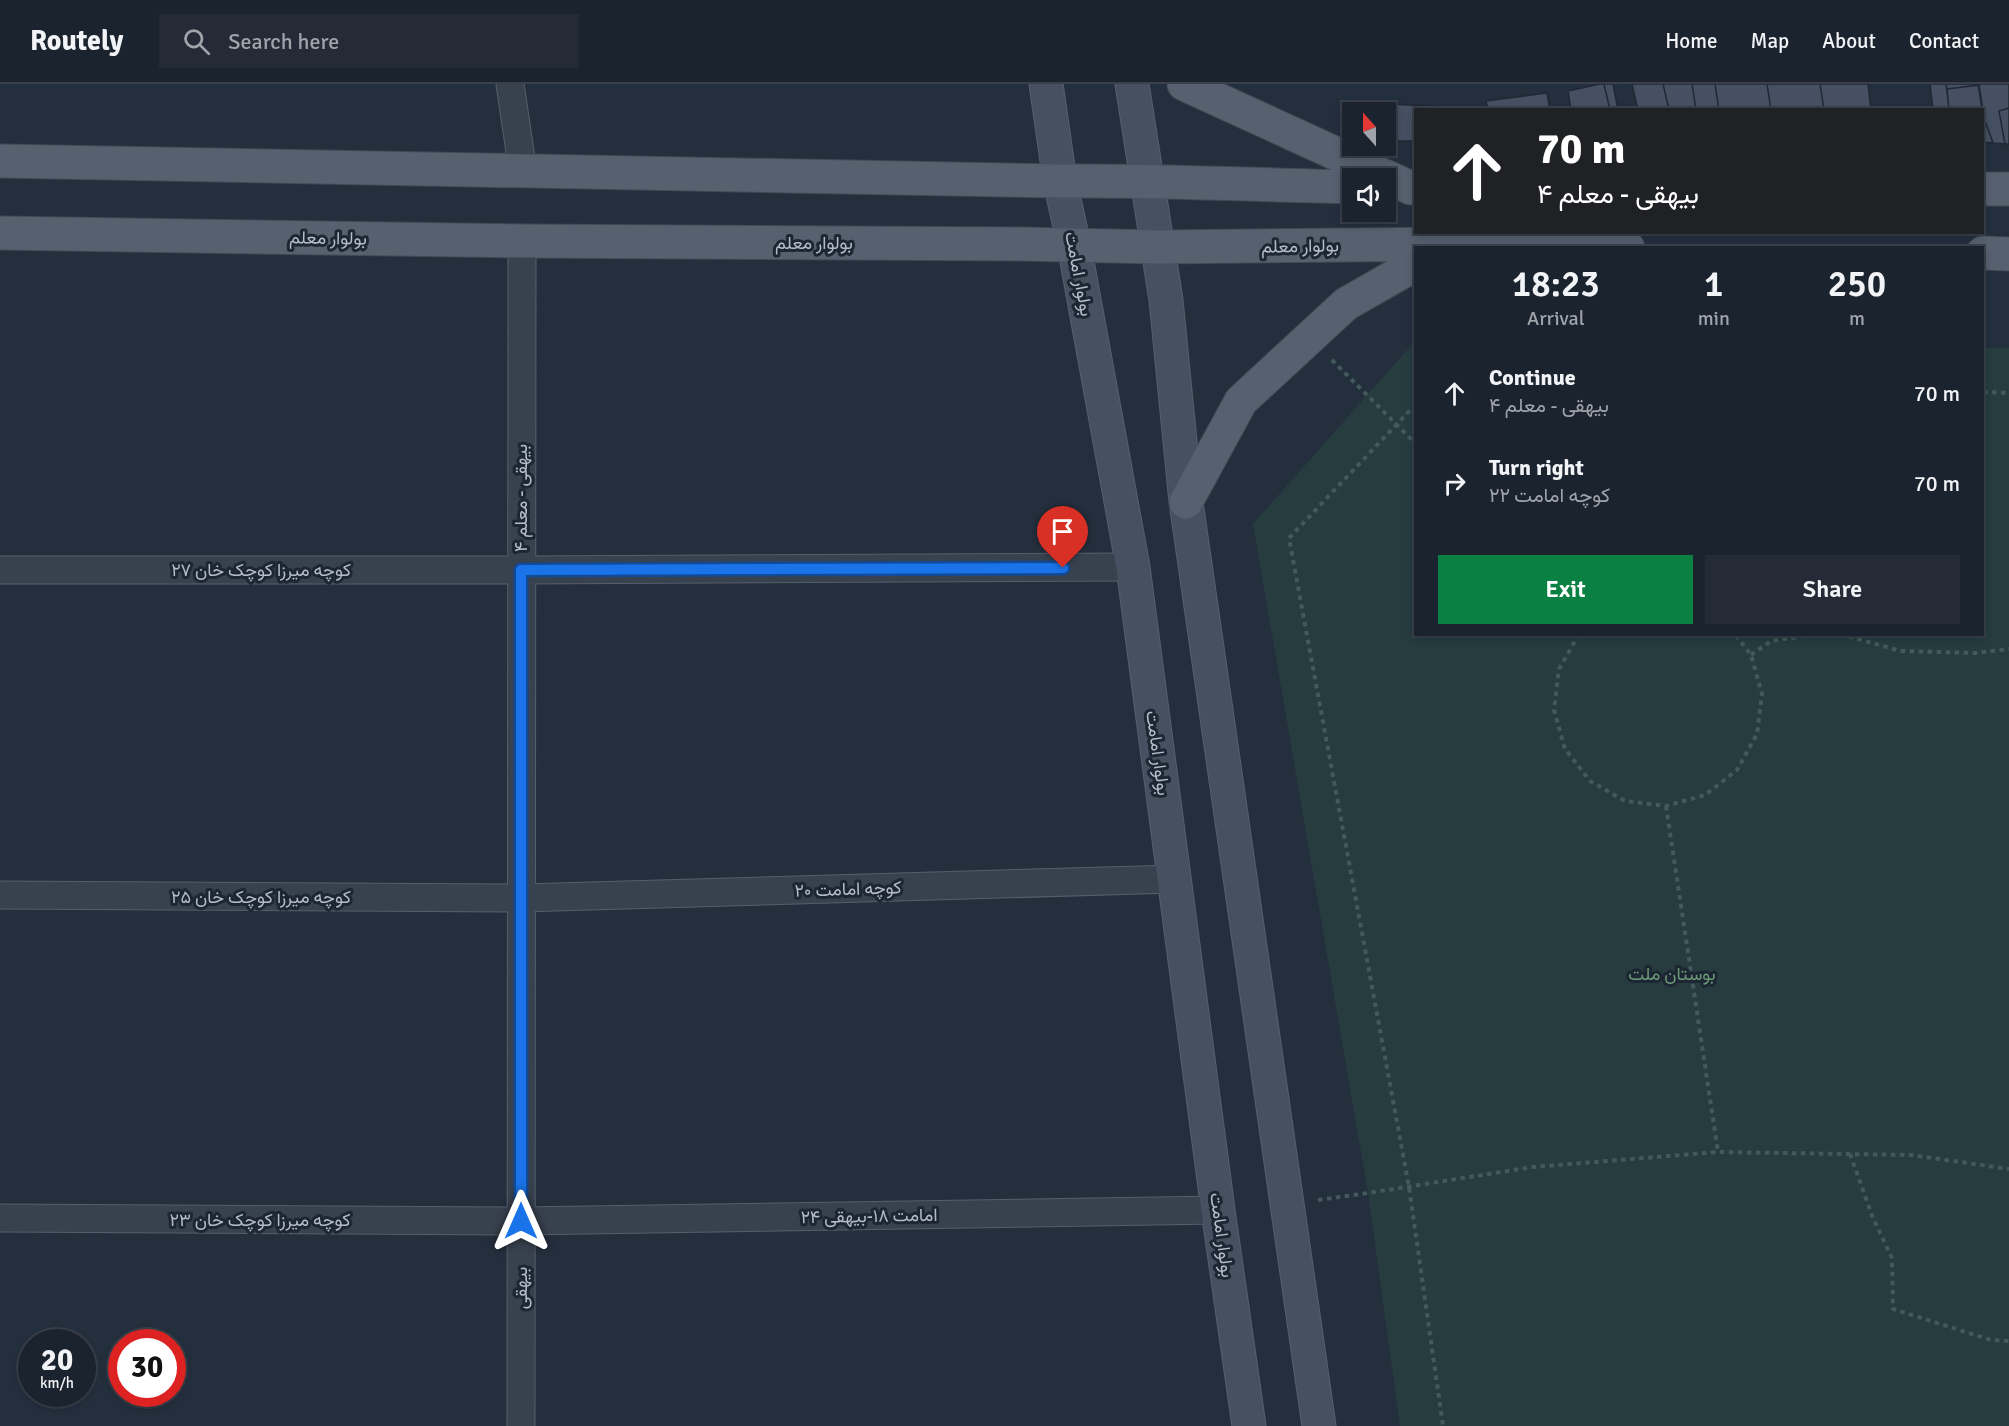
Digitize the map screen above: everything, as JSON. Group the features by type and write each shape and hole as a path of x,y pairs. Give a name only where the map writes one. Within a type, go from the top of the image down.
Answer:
{"main road":[{"name":"بولوار امامت","path":"1046,84 1060,181 1074,245 1133,567 1218,1210 1249,1426"},
{"path":"1132,84 1149,180 1166,300 1186,502 1319,1426"},
{"path":"1184,84 1404,188"},
{"path":"0,161 1060,181 1149,180 1193,184 1342,187"},
{"path":"1984,189 2009,189"},
{"name":"بولوار معلم","path":"0,233 522,241 1074,245 1159,248 1414,246"},
{"path":"1984,254 2009,254"},
{"path":"1186,502 1241,401 1346,304 1414,265"}],"street":[{"path":"510,84 523,171"},
{"name":"بیهقی - معلم ۴","path":"521,898 522,241"},
{"name":"کوچه میرزا کوچک خان ۲۷","path":"0,570 1133,567"},
{"name":"کوچه امامت ۲۰","path":"521,898 1175,879"},
{"name":"کوچه میرزا کوچک خان ۲۵","path":"0,895 521,898"},
{"name":"بیهقی","path":"520,1426 521,898"},
{"name":"امامت ۱۸-بیهقی ۲۴","path":"521,1221 1218,1210"},
{"name":"کوچه میرزا کوچک خان ۲۳","path":"0,1218 521,1221"}],"path":[{"path":"1309,337 1414,442"},
{"path":"1984,392 2009,393"},
{"path":"1414,406 1289,538 1409,1187 1443,1426"},
{"path":"1578,636 1559,669 1554,710 1565,749 1590,781 1625,801 1666,806 1705,795 1737,770 1757,734 1762,694 1751,655 1737,636"},
{"path":"1751,655 1771,641 1805,636"},
{"path":"1847,636 1901,651 1975,653 2009,649"},
{"path":"1666,806 1718,1152"},
{"path":"1287,1203 1409,1187 1533,1167 1718,1152 1911,1155 2009,1170"},
{"path":"1850,1154 1873,1218 1892,1258 1893,1309 1991,1340 2009,1341"}],"green space":[{"name":"بوستان ملت","path":"1414,342 1414,636 1984,636 1984,348 2009,348 2009,1426 1400,1426 1368,1193 1253,524"}],"building":[{"path":"1604,84 1610,108 1571,108 1568,91"},
{"path":"1604,84 1613,84 1618,108 1610,108"},
{"path":"1632,84 1663,84 1669,108 1638,108"},
{"path":"1663,84 1692,84 1696,108 1669,108"},
{"path":"1692,84 1715,84 1719,108 1696,108"},
{"path":"1715,84 1767,84 1771,108 1719,108"},
{"path":"1767,84 1820,84 1824,108 1771,108"},
{"path":"1820,84 1868,84 1871,108 1824,108"},
{"path":"1930,84 1946,84 1949,108 1933,108"},
{"path":"1946,84 1978,84 1979,85 1947,89"},
{"path":"1978,84 2009,84 2009,108 1999,111 2005,144 1993,143 1984,118 1984,108 1982,108"},
{"path":"1979,85 1983,108 1949,108 1947,89"},
{"path":"1547,93 1550,108 1488,108 1486,101"},
{"path":"1396,104 1435,106 1435,108 1414,108 1414,141 1396,141"},
{"path":"2009,108 2009,144 2005,144 1999,111"},
{"path":"1984,118 1993,143 1984,142"}],"route":[{"path":"521,1221 521,570 1063,568"}]}
